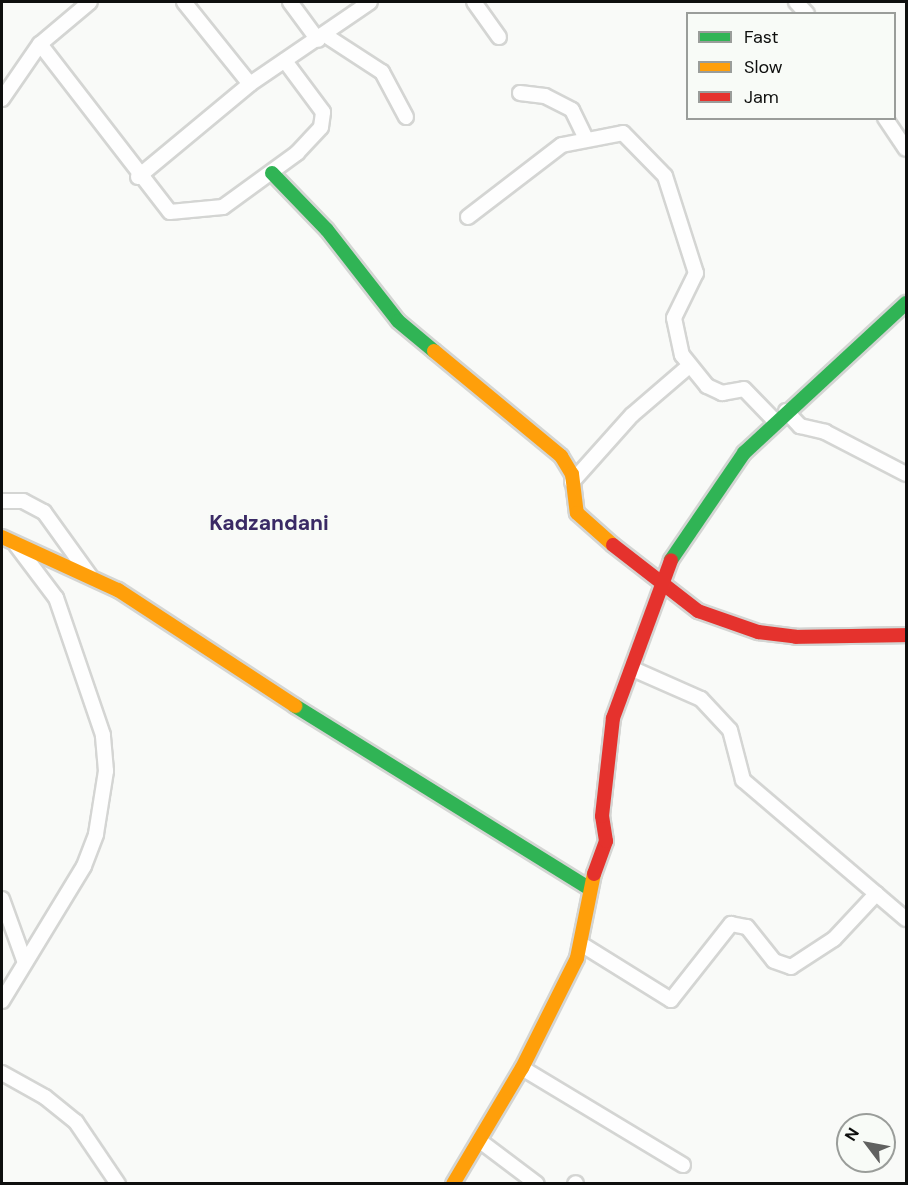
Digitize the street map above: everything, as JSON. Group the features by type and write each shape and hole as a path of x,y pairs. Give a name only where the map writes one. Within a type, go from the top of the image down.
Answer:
{"street":[{"path":"3,89 40,44 90,2"},
{"path":"184,2 250,84"},
{"path":"291,2 321,38 382,72 406,117"},
{"path":"138,177 250,84 321,38 370,2"},
{"path":"474,2 499,37"},
{"path":"40,44 164,209 177,212 223,207 272,173 324,120 285,61"},
{"path":"520,93 545,96 572,110 585,137"},
{"path":"886,120 906,149"},
{"path":"468,217 521,171 585,137 622,134 665,176 696,273 674,318 676,344 689,366 715,391 744,389 775,421"},
{"path":"272,173 327,230 398,321 561,456 572,482 577,513 661,586 698,611 758,632 796,638 906,635"},
{"path":"453,1184 522,1068 581,944 589,888 606,841 602,816 612,724 661,586 700,511 775,421 906,303"},
{"path":"572,482 632,415 689,366"},
{"path":"786,411 800,426 830,434 906,474"},
{"path":"2,501 23,501 44,512 90,576"},
{"path":"2,537 90,576 589,888"},
{"path":"2,1001 24,960 84,866 96,834 106,771 103,735 56,598 16,545"},
{"path":"633,669 695,694 725,721 743,780 906,920"},
{"path":"581,944 671,1000 732,924 747,927 774,961 791,967 834,939 876,894"},
{"path":"2,899 24,960"},
{"path":"522,1068 683,1165"},
{"path":"2,1073 45,1096 76,1122 118,1184"},
{"path":"480,1141 537,1184"}],"traffic: fast":[{"path":"272,173 327,230 398,321 434,351"},
{"path":"671,560 744,453 906,303"},
{"path":"295,706 589,888"}],"traffic: slow":[{"path":"434,351 561,456 572,474 577,513 613,545"},
{"path":"2,537 118,590 295,706"},
{"path":"453,1184 522,1068 577,958 594,874"}],"traffic: jam":[{"path":"613,545 698,611 758,632 796,637 906,635"},
{"path":"594,874 606,841 602,816 613,718 671,560"}],"district":[{"name":"Kadzandani","path":"269,523"}]}
